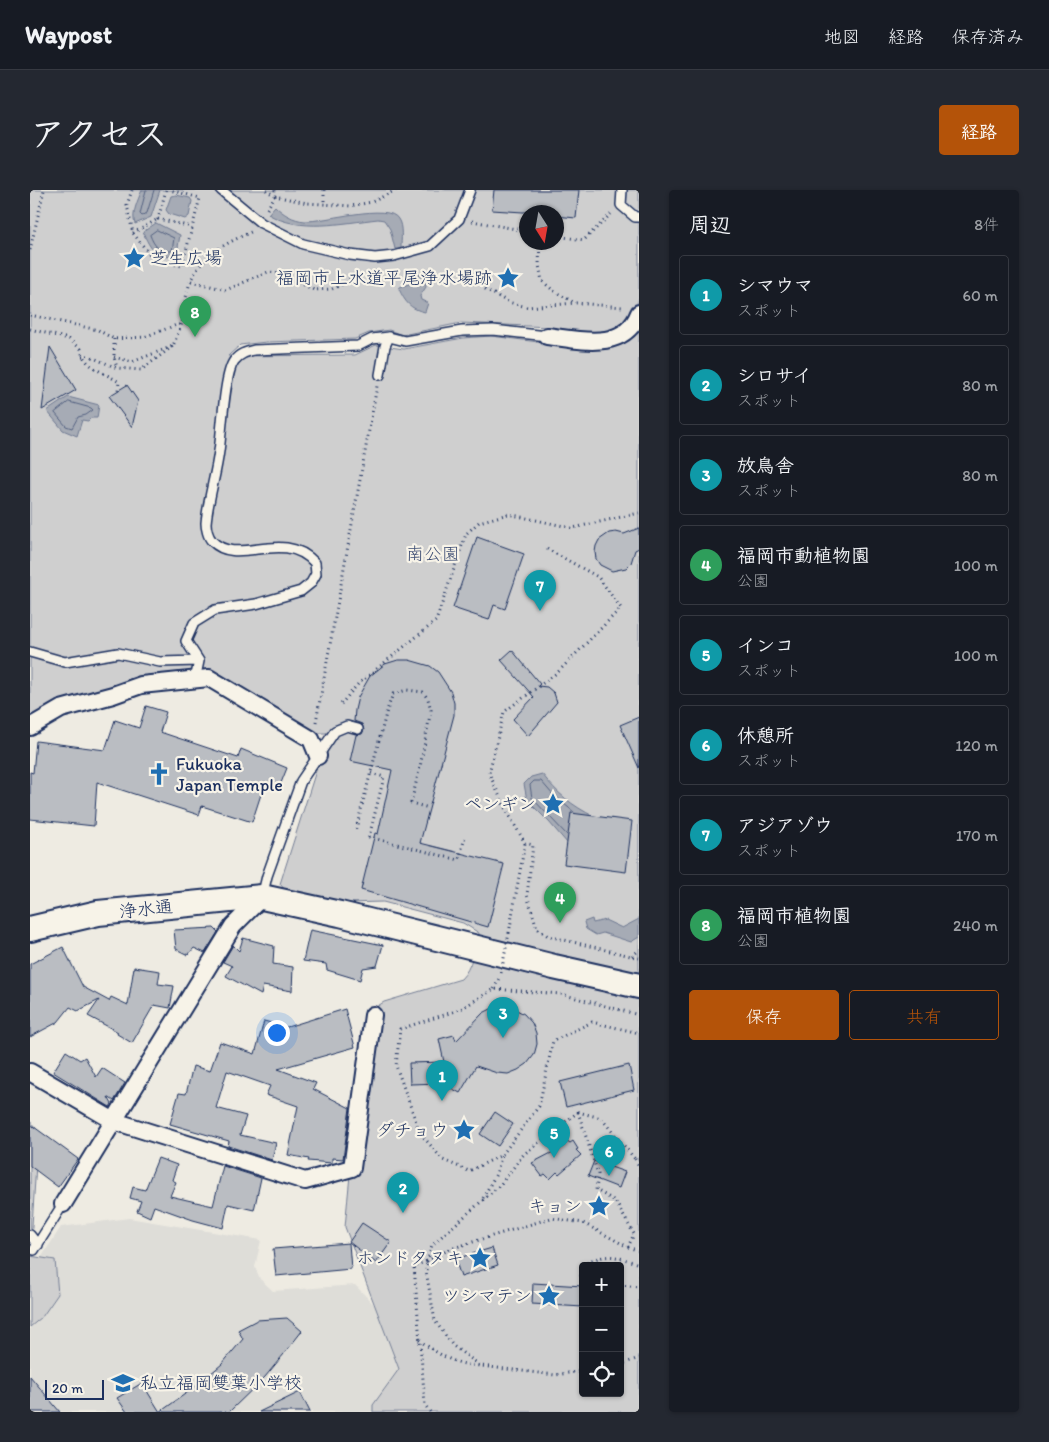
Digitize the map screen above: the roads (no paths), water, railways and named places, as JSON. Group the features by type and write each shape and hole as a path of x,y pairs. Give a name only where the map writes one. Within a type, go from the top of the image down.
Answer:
{"street":[{"path":"547,336 593,341 618,338 636,322 634,310"},
{"path":"30,728 61,709 113,695 141,685 209,678 311,739 318,756"},
{"path":"63,1204 233,926 262,897"},
{"name":"浄水通","path":"30,928 98,914 262,897 639,986"},
{"path":"30,1072 114,1120 305,1181 352,1168 373,1015"}],"lane":[{"path":"222,190 261,223 303,244 350,255 387,257 430,246 459,219 470,190"},
{"path":"622,190 621,205 639,218"},
{"path":"195,680 199,661 186,641 194,623 214,610 256,604 301,591 311,583 316,574 315,563 302,551 278,546 256,550 231,551 210,540 206,524 219,450 228,376 233,361 242,353 254,350 358,346 372,339 389,337 405,341 462,331 485,330 547,336"},
{"path":"380,375 385,346 389,337"},
{"path":"30,652 65,662 118,653 160,662 199,661"},
{"path":"262,897 267,876 301,781 334,731 347,726 358,729"},
{"path":"30,1235 36,1248 63,1204"}],"water":[{"path":"142,190 160,190 151,217 135,224 134,211"},
{"path":"176,195 190,198 192,201 189,216 185,219 169,214 166,210 171,196"},
{"path":"275,206 288,216 305,221 369,212 392,214 401,225 401,249 395,249 390,229 384,220 307,225 280,220 268,214"},
{"path":"156,223 180,235 177,253 171,256 160,256 148,243 143,232"},
{"path":"419,274 425,279 426,287 420,296 421,300 428,303 425,312 415,309 409,304 403,298 399,289 409,284 413,276"},
{"path":"68,397 99,405 97,418 91,418 88,421 82,420 77,436 63,430 47,411"},
{"path":"542,774 566,798 595,817 574,851 527,800 524,784 531,777"},
{"path":"592,919 593,923 605,920 622,928 639,919 639,937 631,942 603,933 596,935 586,929 584,922"}],"place":[{"name":"芝生広場","path":"134,258"},
{"name":"福岡市上水道平尾浄水場跡","path":"508,278"},
{"name":"福岡市植物園","path":"195,337"},
{"name":"アジアゾウ","path":"540,611"},
{"name":"Fukuoka Japan Temple","path":"159,774"},
{"name":"ペンギン","path":"553,804"},
{"name":"福岡市動植物園","path":"560,923"},
{"name":"放鳥舎","path":"503,1038"},
{"name":"シマウマ","path":"442,1101"},
{"name":"ダチョウ","path":"464,1130"},
{"name":"インコ","path":"554,1158"},
{"name":"休憩所","path":"609,1176"},
{"name":"キョン","path":"599,1206"},
{"name":"シロサイ","path":"403,1213"},
{"name":"ホンドタヌキ","path":"480,1258"},
{"name":"ツシマテン","path":"549,1296"},
{"name":"私立福岡雙葉小学校","path":"123,1383"}],"park label":[{"name":"南公園","path":"433,554"}]}
